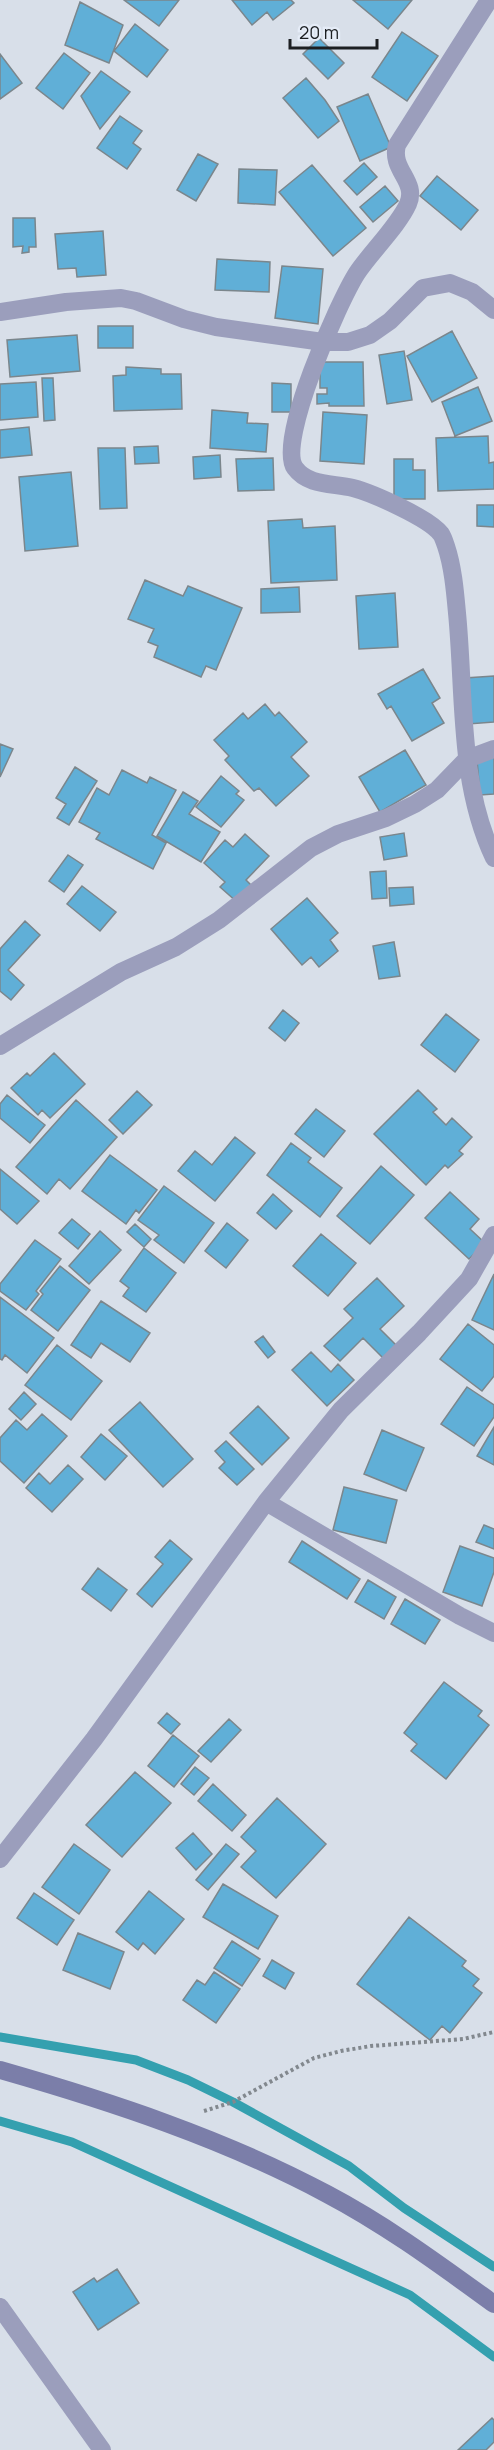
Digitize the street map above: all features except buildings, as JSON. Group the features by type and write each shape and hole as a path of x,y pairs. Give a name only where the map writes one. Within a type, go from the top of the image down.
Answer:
{"main road":[{"path":"0,2070 159,2120 327,2193 388,2230 494,2304"}],"street":[{"path":"489,0 397,145 395,160 408,183 410,193 408,204 357,273 343,296 306,387 293,442 292,464 305,477 314,482 354,488 377,496 423,520 441,534 446,546 454,586 467,759 479,815 494,858"},
{"path":"0,312 66,302 121,298 216,327 323,342 348,342 370,335 390,321 423,288 450,283 472,292 494,310"},
{"path":"0,1046 121,972 176,947 219,920 311,849 338,834 386,818 415,804 437,790 467,759 494,749"},
{"path":"0,1859 94,1740 266,1502 340,1410 419,1333 469,1279 494,1235"},
{"path":"266,1502 450,1611 494,1633"},
{"path":"0,2307 102,2450"}],"path":[{"path":"159,2120 204,2111 233,2102 314,2058 341,2050 463,2039 494,2032"}],"waterway":[{"path":"0,2037 136,2060 188,2080 349,2166 404,2208 494,2267"},
{"path":"0,2121 72,2142 410,2295 494,2357"}]}
